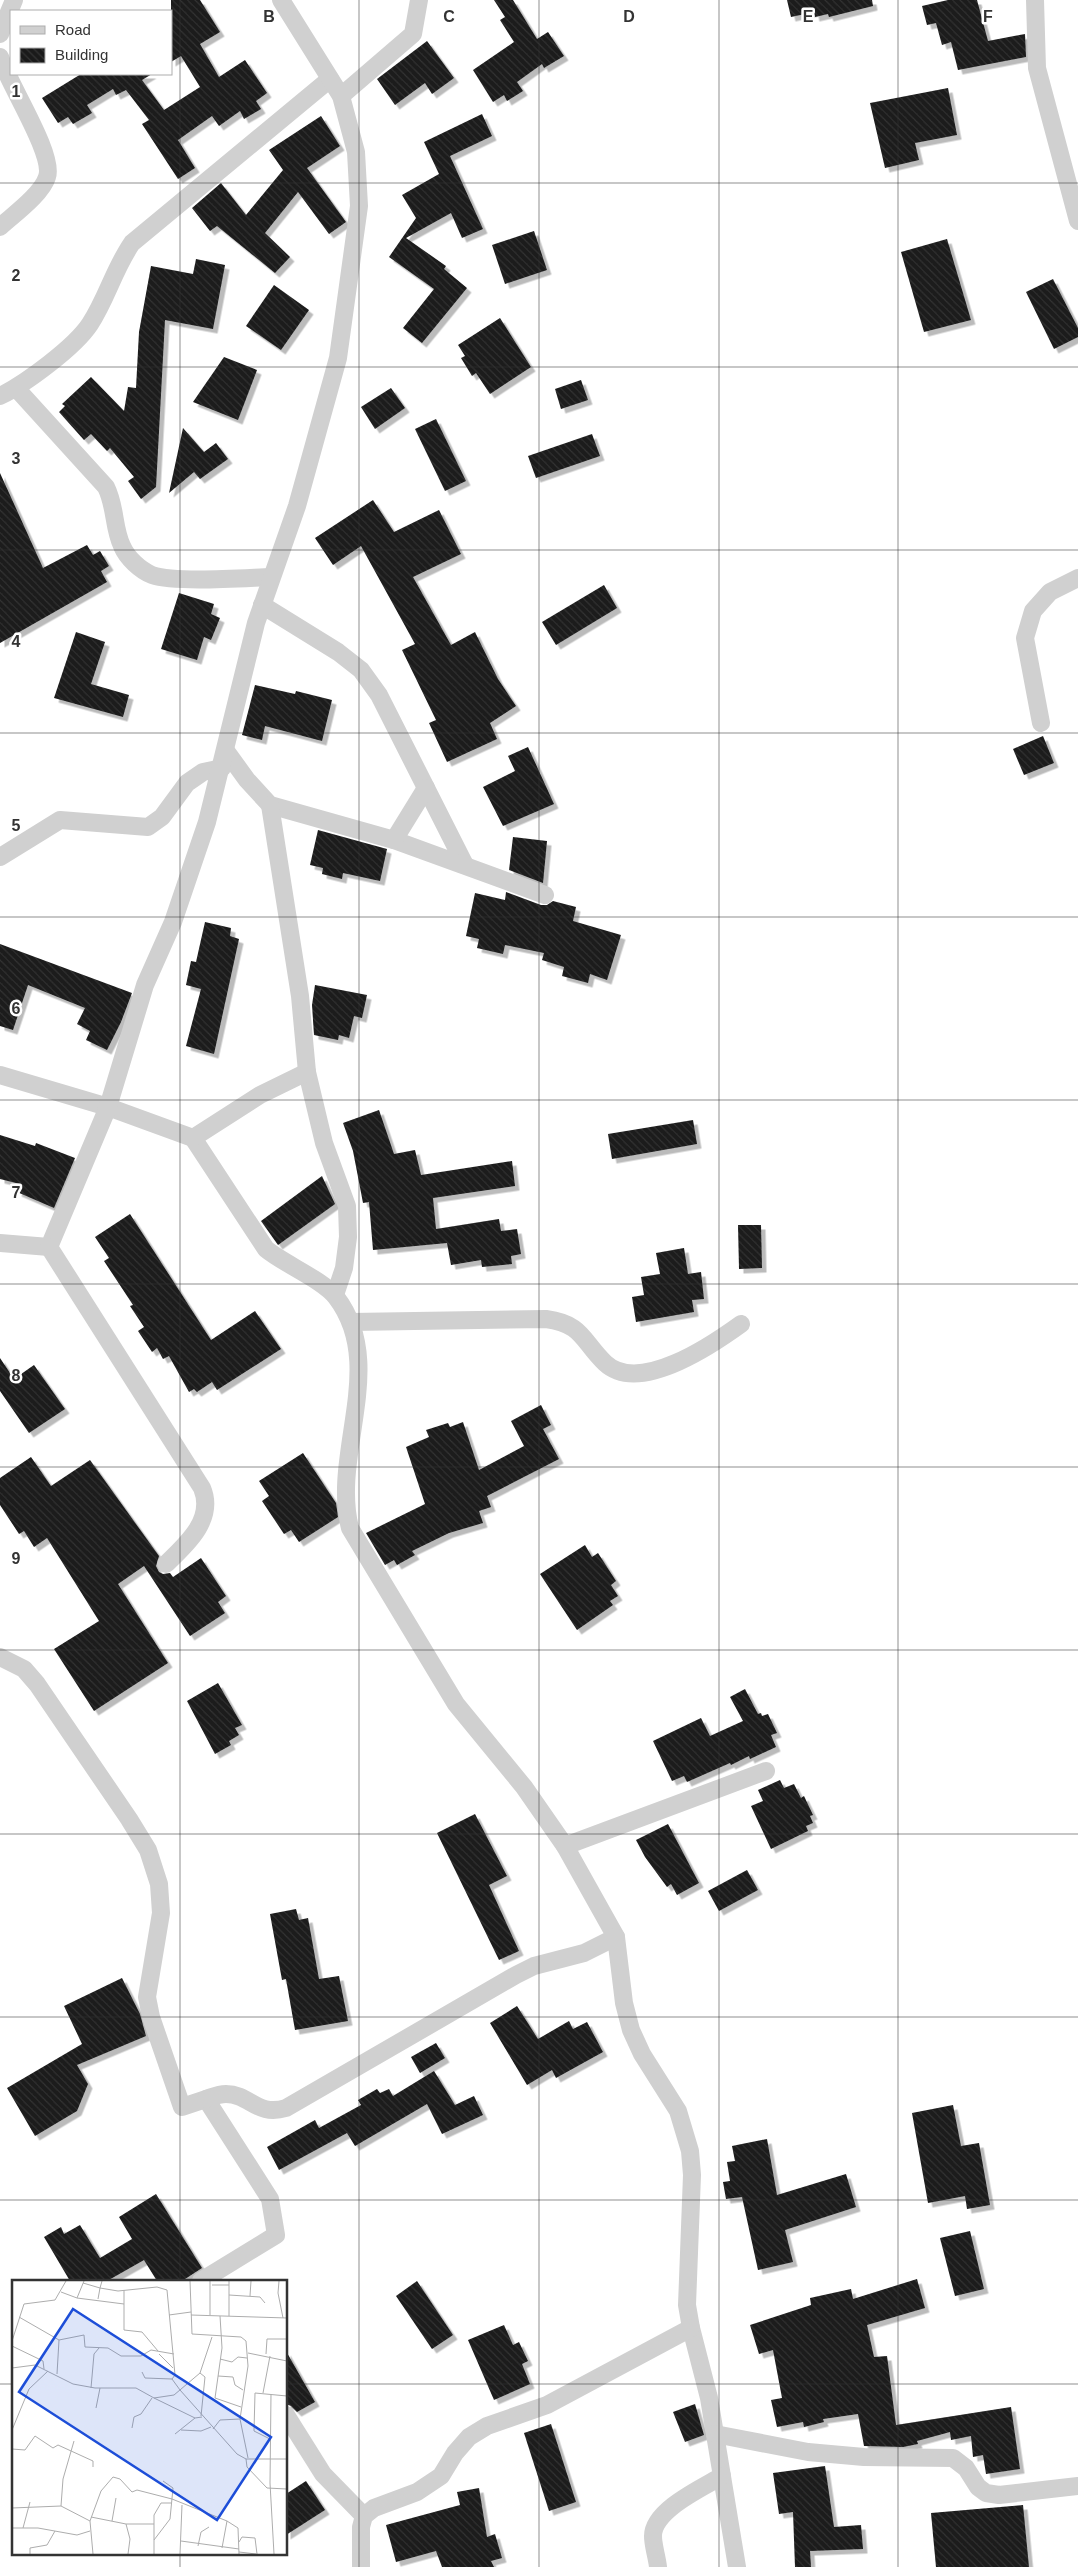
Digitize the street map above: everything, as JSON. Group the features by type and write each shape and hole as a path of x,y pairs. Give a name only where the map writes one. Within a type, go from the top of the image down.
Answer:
{"street":[{"path":"0,34 14,0"},
{"path":"49,1247 108,1107 145,985 173,922 208,822 262,605 297,506 338,358 354,257 359,206 356,152 342,96 281,0"},
{"path":"342,96 413,34 420,0"},
{"path":"1034,0 1037,68 1078,221"},
{"path":"0,57 39,141 46,160 48,176 41,188 0,226"},
{"path":"0,396 16,388 76,341 90,325 119,261 132,243 330,79"},
{"path":"16,388 106,487 114,502 122,547 141,569 164,578 271,577"},
{"path":"1041,723 1025,638 1033,610 1050,592 1078,578"},
{"path":"262,605 338,652 361,670 379,695 465,865"},
{"path":"224,759 270,805 394,840 545,895"},
{"path":"0,857 48,825 60,820 139,828 148,827 162,817 187,783 224,759"},
{"path":"394,840 426,788"},
{"path":"270,805 300,996 307,1072 324,1143 347,1206 348,1237 344,1268 335,1295"},
{"path":"193,1138 260,1095 307,1072"},
{"path":"0,1074 108,1107 193,1138 266,1249 279,1260 335,1295 351,1322 357,1351 359,1377 345,1496 350,1528 456,1704 524,1787 565,1846 616,1937 624,2003 631,2030 642,2054 678,2111 690,2151 692,2175 687,2305 709,2398 737,2567"},
{"path":"0,1243 49,1247"},
{"path":"49,1247 206,1498 206,1506 199,1527 188,1544 166,1564"},
{"path":"351,1322 546,1319 562,1321 574,1326 605,1363 618,1371 634,1372 656,1370 679,1362 703,1350 741,1324"},
{"path":"0,1657 24,1669 37,1684 148,1850 159,1884 161,1912 147,1996 151,2017 182,2107 227,2094 264,2111 276,2111 286,2108 516,1975 534,1966 584,1953 616,1937"},
{"path":"565,1846 766,1771"},
{"path":"203,2280 276,2235 270,2199 206,2099"},
{"path":"361,2567 361,2527 364,2516 374,2508 417,2492 441,2476 455,2453 469,2437 487,2426 547,2405 691,2328"},
{"path":"288,2417 323,2474 364,2516"},
{"path":"715,2434 808,2452 864,2457 953,2458 966,2468 978,2487 986,2493 999,2495 1078,2486"},
{"path":"658,2567 653,2535 658,2519 672,2507 722,2476"}],"building":[{"path":"171,0 200,0 220,32 200,44 219,77 245,60 267,93 256,101 261,109 244,119 240,111 219,126 212,116 178,140 195,168 178,179 142,124 149,120 126,90 116,95 113,89 87,105 92,113 73,124 68,117 58,123 42,98 79,75 150,75 142,80 164,110 200,87 181,56 172,61"},
{"path":"494,0 513,0 537,39 548,32 564,56 544,68 542,64 517,82 523,91 507,101 504,95 493,102 473,70 514,42 500,20 505,17"},
{"path":"787,0 872,0 873,6 829,17 828,14 815,17 814,12 791,17"},
{"path":"948,0 977,0 988,41 1025,34 1026,57 958,70 951,42 942,45 936,23 927,25 922,6"},
{"path":"427,41 454,78 432,94 425,83 395,105 377,79"},
{"path":"948,88 957,135 915,143 919,160 885,168 870,103"},
{"path":"482,114 492,136 450,156 483,229 462,238 451,213 406,238 446,266 444,269 467,288 422,343 403,328 434,289 389,257 416,218 402,195 439,174 424,142"},
{"path":"321,116 340,146 307,168 346,222 329,234 298,192 265,233 290,257 275,273 217,226 210,231 192,208 221,183 246,215 283,170 269,150"},
{"path":"534,231 547,270 505,284 492,245"},
{"path":"947,239 971,320 924,332 901,252"},
{"path":"196,259 225,265 213,329 165,320 156,487 141,499 128,481 134,477 110,448 107,451 91,434 84,440 59,412 65,406 62,404 91,377 124,411 128,387 136,388 139,332 151,266 193,274"},
{"path":"1053,279 1078,328 1078,337 1054,349 1026,292"},
{"path":"274,285 309,310 281,350 246,326"},
{"path":"500,318 531,367 490,394 476,373 472,376 461,358 465,356 458,345"},
{"path":"224,357 257,370 238,420 193,402"},
{"path":"581,380 588,400 561,409 555,389"},
{"path":"391,388 405,408 375,429 361,407"},
{"path":"436,419 466,481 445,491 415,429"},
{"path":"183,428 204,452 216,443 228,459 200,479 194,472 169,493"},
{"path":"592,434 600,456 536,478 528,456"},
{"path":"0,473 43,568 87,545 93,555 100,551 109,566 101,571 107,582 0,643"},
{"path":"373,500 394,532 439,510 461,554 413,577 451,645 475,632 498,679 516,706 490,723 497,739 447,762 429,723 436,720 402,650 415,644 361,546 333,565 315,538"},
{"path":"604,585 617,608 556,645 542,622"},
{"path":"179,593 214,604 211,614 220,618 211,640 204,637 197,660 161,649"},
{"path":"76,632 105,642 91,684 129,695 123,717 54,698"},
{"path":"255,685 295,694 296,691 332,700 322,741 265,726 262,740 242,735"},
{"path":"1043,736 1054,763 1024,775 1013,749"},
{"path":"528,747 554,804 503,826 483,787 515,771 508,756"},
{"path":"318,830 387,849 380,881 343,873 342,879 322,874 323,868 310,865"},
{"path":"513,837 547,841 543,883 509,870"},
{"path":"506,892 541,905 547,905 553,901 576,907 573,921 621,935 607,980 590,974 588,983 562,976 564,967 542,960 544,953 505,945 503,954 477,948 479,939 466,936 475,893 505,900"},
{"path":"205,922 231,928 230,936 239,939 214,1054 186,1046 201,989 186,985 191,961 196,962"},
{"path":"0,944 132,993 121,1022 107,1050 86,1040 90,1031 77,1024 85,1008 28,985 13,1030 0,1026"},
{"path":"315,985 367,995 362,1018 354,1016 349,1038 339,1035 338,1040 314,1035 312,1005"},
{"path":"379,1110 394,1154 415,1150 421,1175 512,1161 515,1186 433,1198 436,1229 499,1219 501,1231 517,1229 521,1254 511,1256 512,1264 482,1267 481,1260 451,1265 447,1243 373,1250 369,1202 363,1203 353,1151 343,1123"},
{"path":"693,1120 697,1144 612,1159 608,1134"},
{"path":"0,1135 35,1146 36,1143 75,1158 54,1208 17,1192 20,1184 0,1179"},
{"path":"322,1176 335,1204 278,1245 261,1221"},
{"path":"130,1214 211,1340 255,1311 281,1349 217,1390 212,1382 197,1392 194,1389 189,1392 169,1356 163,1359 157,1348 152,1352 138,1331 144,1327 130,1306 133,1305 104,1261 109,1258 95,1237"},
{"path":"738,1225 761,1225 762,1268 739,1269"},
{"path":"684,1248 688,1274 701,1272 704,1299 692,1300 694,1312 636,1322 632,1297 644,1295 641,1277 660,1274 656,1253"},
{"path":"0,1358 14,1379 34,1365 65,1409 29,1433 0,1391"},
{"path":"541,1405 551,1425 543,1429 559,1459 487,1496 491,1507 479,1511 483,1523 449,1533 412,1551 415,1555 397,1565 394,1560 385,1565 366,1533 425,1504 406,1447 429,1437 426,1430 448,1423 450,1427 463,1422 479,1470 524,1446 511,1421"},
{"path":"303,1453 336,1503 338,1517 299,1542 291,1530 284,1534 262,1501 269,1496 259,1481"},
{"path":"31,1457 51,1486 90,1460 159,1556 156,1566 159,1572 163,1574 170,1573 173,1577 201,1558 226,1596 218,1602 225,1613 190,1636 144,1566 118,1584 168,1663 94,1711 54,1649 99,1621 47,1538 34,1547 24,1531 19,1534 0,1505 0,1478"},
{"path":"585,1545 592,1557 598,1553 616,1581 611,1585 618,1596 610,1601 613,1605 577,1630 540,1574"},
{"path":"218,1683 242,1725 235,1728 239,1735 229,1741 231,1745 215,1754 187,1701"},
{"path":"745,1689 758,1714 761,1713 762,1716 768,1714 777,1733 771,1735 776,1747 750,1759 749,1756 731,1765 730,1763 687,1782 684,1776 672,1781 653,1741 701,1718 710,1736 743,1721 730,1697"},
{"path":"780,1780 784,1788 794,1784 801,1798 804,1796 813,1815 810,1816 813,1823 806,1826 808,1831 771,1849 751,1806 763,1801 758,1790"},
{"path":"475,1814 507,1876 489,1885 519,1951 499,1960 437,1833"},
{"path":"668,1824 699,1883 677,1895 671,1884 667,1887 645,1857 636,1840"},
{"path":"747,1870 758,1890 719,1911 708,1891"},
{"path":"296,1909 299,1920 308,1918 319,1979 339,1976 348,2021 295,2030 286,1979 282,1980 270,1914"},
{"path":"122,1978 140,2014 146,2036 77,2065 88,2084 77,2111 35,2136 7,2088 82,2044 64,2006"},
{"path":"517,2006 538,2039 569,2021 573,2029 587,2022 603,2052 556,2078 552,2070 527,2085 490,2023"},
{"path":"436,2043 445,2058 420,2073 411,2057"},
{"path":"434,2071 455,2105 474,2096 483,2115 442,2134 427,2104 355,2146 347,2133 279,2170 267,2147 315,2120 319,2128 361,2105 358,2100 377,2089 380,2093 389,2089 393,2096"},
{"path":"953,2105 961,2146 979,2143 990,2205 967,2209 965,2196 928,2203 912,2113"},
{"path":"767,2139 777,2195 846,2174 856,2207 785,2230 793,2262 758,2270 742,2197 726,2199 723,2182 730,2181 727,2162 735,2161 732,2146"},
{"path":"156,2194 202,2268 184,2280 156,2280 144,2260 109,2280 69,2280 44,2237 61,2227 64,2234 80,2225 100,2258 132,2239 119,2217"},
{"path":"970,2231 984,2289 955,2296 940,2238"},
{"path":"917,2279 925,2308 867,2325 874,2357 887,2356 896,2425 1011,2407 1020,2469 986,2474 983,2455 973,2457 971,2436 951,2440 950,2432 917,2441 918,2444 903,2447 864,2446 858,2414 823,2419 824,2422 804,2427 803,2422 777,2427 771,2400 782,2398 773,2350 759,2354 750,2325 811,2305 810,2298 851,2289 853,2299"},
{"path":"417,2281 453,2335 432,2349 396,2296"},
{"path":"504,2325 513,2345 519,2342 528,2361 522,2364 530,2384 494,2400 468,2340"},
{"path":"288,2355 315,2402 297,2412 288,2405"},
{"path":"695,2404 704,2435 685,2442 673,2412"},
{"path":"551,2424 576,2502 549,2511 524,2433"},
{"path":"825,2466 834,2527 861,2525 863,2549 810,2551 811,2567 795,2567 793,2512 779,2514 773,2473"},
{"path":"306,2481 325,2510 288,2534 288,2493"},
{"path":"479,2488 487,2537 495,2534 502,2558 491,2561 494,2567 442,2567 436,2551 396,2562 386,2525 460,2505 457,2492"},
{"path":"1023,2505 1029,2567 936,2567 931,2513"}]}
